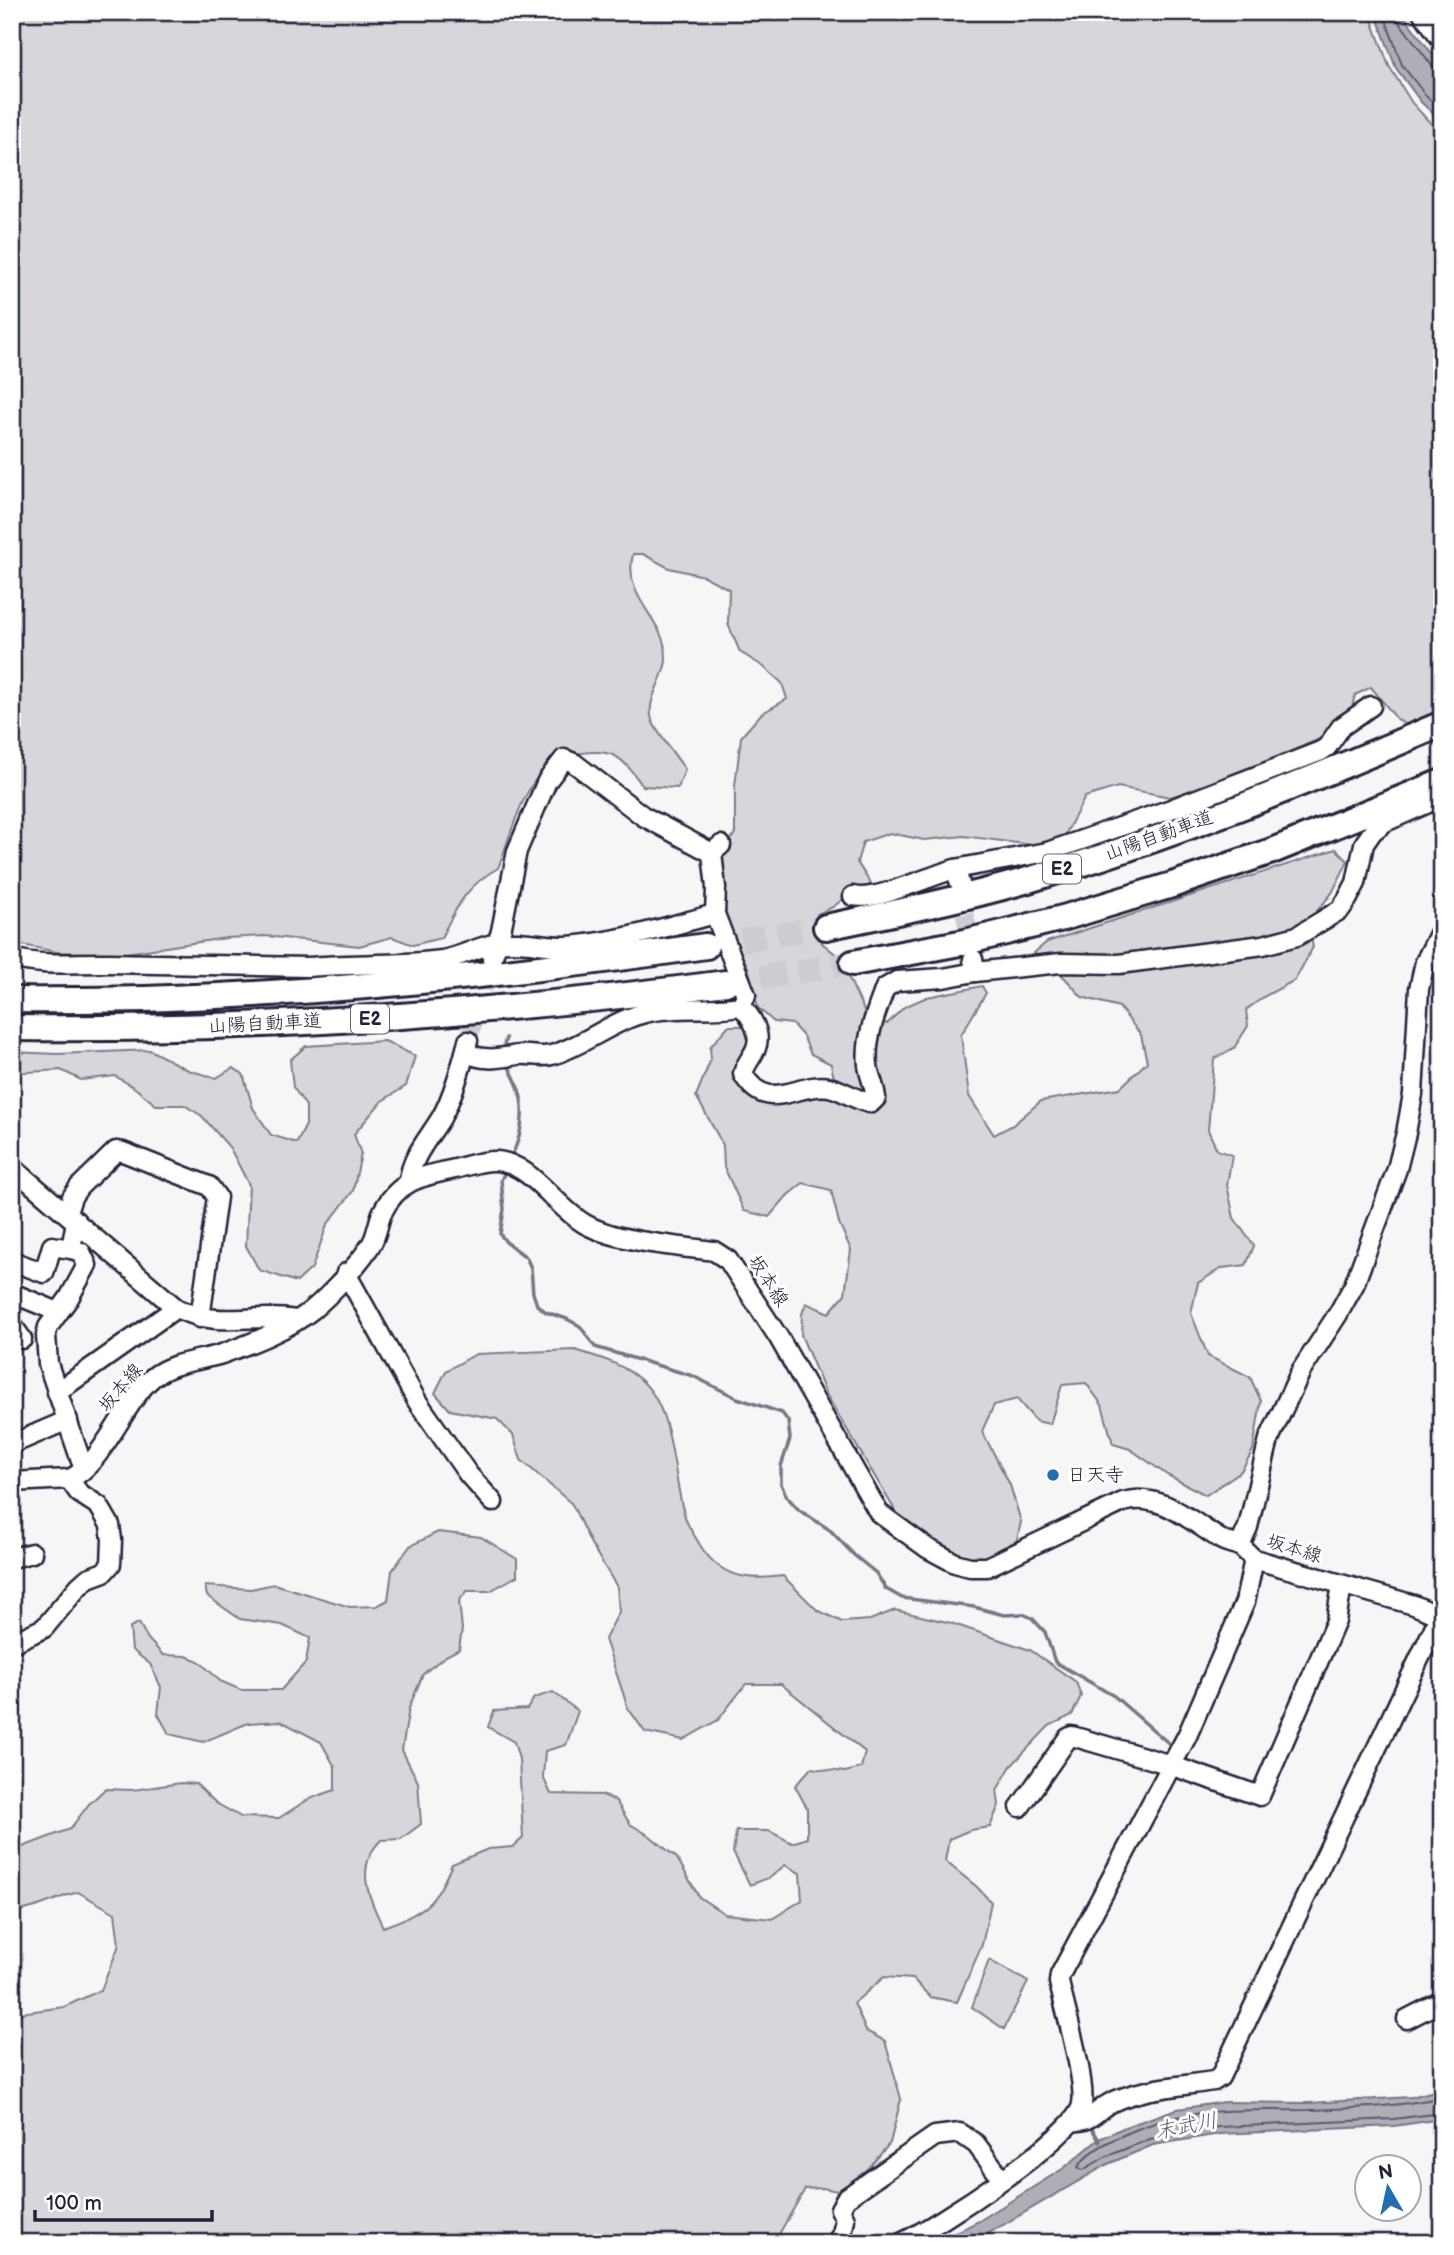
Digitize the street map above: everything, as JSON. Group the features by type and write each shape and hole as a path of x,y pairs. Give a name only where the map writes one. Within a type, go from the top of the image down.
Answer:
{"highway":[{"name":"山陽自動車道","path":"826,927 933,905 1028,880 1154,840 1442,724"},
{"name":"E2","path":"853,963 965,942 1063,918 1172,885 1272,851 1442,782"},
{"name":"山陽自動車道","path":"12,1000 175,998 294,991 499,973 706,946"},
{"name":"山陽自動車道","path":"12,1028 184,1028 394,1018 608,998 726,983"}],"street":[{"path":"1422,12 1442,40"},
{"path":"853,896 860,898 878,895 1047,852 1171,809 1321,751 1341,727 1371,706"},
{"path":"502,947 517,851 547,781 564,759 643,816 716,849 715,914 746,995 741,1006"},
{"path":"741,1006 750,1016 758,1035 757,1047 745,1065 743,1074 748,1083 761,1092 778,1096 810,1087 825,1086 843,1090 863,1102 871,1102 876,1098 876,1089 868,1069 867,1047 885,988 897,981 943,978 974,965 1119,964 1263,945 1297,936 1340,909 1348,900 1356,883 1364,844 1373,831 1408,811 1442,797"},
{"path":"12,958 34,964 58,965 97,963 308,967 413,963 446,959 474,948 602,943 715,914"},
{"path":"1240,1545 1248,1527 1269,1439 1301,1371 1354,1285 1397,1169 1413,1094 1419,989 1425,962 1442,928"},
{"path":"410,1181 410,1171 419,1152 442,1116 467,1047 484,1059 527,1053 539,1057 551,1056 573,1048 634,1016 653,1011 741,1006"},
{"path":"71,1249 72,1197 116,1152 123,1152 209,1185 217,1197 200,1318"},
{"name":"坂本線","path":"69,1479 86,1466 153,1378 172,1367 251,1342 312,1309 373,1242 388,1202 410,1181 492,1160 505,1162 522,1170 584,1224 602,1232 713,1251 729,1260 779,1338 879,1513 927,1548 955,1563 970,1567 987,1567 1123,1502 1137,1498 1153,1500 1168,1507 1224,1542 1240,1545 1254,1559 1441,1615"},
{"path":"12,1167 176,1308 215,1321 281,1317 296,1320"},
{"path":"12,1261 44,1273 52,1246 81,1252 87,1265 69,1298 48,1327 46,1335 48,1364 81,1461 86,1466"},
{"path":"346,1273 418,1401 468,1474 493,1502"},
{"path":"12,1293 58,1312"},
{"path":"57,1392 176,1308"},
{"path":"12,1444 68,1420"},
{"path":"12,1482 69,1479 79,1493 99,1506 110,1525 112,1541 111,1563 104,1572 88,1578 79,1586 44,1628 12,1643"},
{"path":"12,1558 32,1553"},
{"path":"1082,2120 1080,2079 1059,1982 1060,1975 1167,1765 1245,1602 1254,1559"},
{"path":"1020,1807 1072,1736 1260,1796 1336,1621 1342,1585"},
{"path":"901,2243 1020,2168 1082,2120 1110,2103 1161,2090 1214,2081 1220,2077 1441,1615"},
{"path":"1407,2019 1442,2001"},
{"path":"835,2243 844,2227 845,2219 840,2209 846,2198 936,2136 960,2133 976,2144 1002,2179"}],"shaded area":[{"path":"12,12 1369,12 1389,66 1412,103 1442,136 1442,738 1426,740 1396,718 1371,687 1355,695 1351,711 1331,734 1221,781 1170,797 1118,787 1085,797 1064,837 1032,845 964,836 924,840 890,833 863,842 857,862 871,884 864,892 847,896 833,907 817,914 822,943 839,957 866,1015 887,1024 904,1007 927,997 982,986 986,993 961,1035 969,1096 994,1135 1013,1125 1041,1101 1120,1088 1147,1062 1141,1035 1119,1007 1082,997 1065,978 1034,953 1047,942 1336,849 1348,861 1332,893 1308,922 1313,947 1295,980 1246,1010 1248,1026 1234,1048 1214,1059 1208,1130 1217,1150 1232,1155 1227,1185 1234,1218 1254,1246 1246,1265 1222,1268 1198,1283 1191,1313 1208,1356 1250,1377 1261,1401 1253,1450 1241,1471 1206,1495 1167,1475 1130,1449 1113,1444 1102,1405 1086,1383 1062,1385 1050,1424 1036,1421 1017,1399 994,1405 982,1431 1010,1485 1021,1522 1015,1548 983,1560 960,1557 931,1542 896,1512 826,1394 801,1335 802,1314 806,1303 829,1313 845,1294 851,1250 839,1223 831,1190 803,1183 788,1195 769,1217 744,1211 724,1167 723,1145 696,1096 711,1059 710,1047 728,1026 745,1026 754,1038 743,1086 811,1091 834,1079 831,1064 811,1054 803,1036 792,1024 774,1022 758,1008 748,967 724,922 720,858 735,833 735,786 741,737 761,714 787,699 782,683 764,667 740,652 728,624 729,589 704,576 669,568 643,554 633,554 631,570 634,584 664,644 665,665 651,704 651,712 657,729 685,769 678,788 643,786 624,763 603,752 575,754 552,762 541,772 525,797 498,868 470,890 441,938 413,945 392,937 359,946 265,936 226,938 119,954 57,952 12,943"},
{"path":"385,1041 415,1056 406,1086 382,1101 354,1134 361,1154 353,1191 327,1225 312,1268 297,1282 259,1270 246,1246 249,1185 230,1148 202,1116 184,1105 156,1105 115,1076 81,1080 61,1070 12,1073 12,1052 57,1054 150,1050 188,1070 216,1078 233,1068 243,1074 253,1108 271,1135 297,1143 306,1125 306,1106 293,1087 290,1060 306,1046"},
{"path":"575,1350 627,1370 653,1394 667,1426 686,1521 708,1556 726,1571 758,1578 783,1576 817,1610 842,1622 870,1620 895,1610 951,1623 1030,1650 1076,1682 1081,1696 1072,1715 1049,1726 1011,1766 997,1790 999,1805 990,1827 970,1830 949,1839 945,1861 991,1902 982,1945 957,2002 930,1997 913,1979 884,1977 854,2003 866,2031 885,2041 901,2099 890,2143 862,2176 837,2191 823,2188 805,2189 779,2234 778,2243 12,2243 12,2014 64,2007 101,1990 119,1945 115,1913 78,1892 12,1912 12,1851 70,1829 89,1804 105,1789 133,1790 181,1783 196,1784 216,1803 241,1817 279,1818 309,1799 335,1790 335,1767 321,1742 281,1721 248,1723 203,1742 169,1734 158,1714 161,1687 150,1664 132,1650 130,1627 139,1623 148,1639 163,1655 186,1656 199,1661 220,1681 241,1690 281,1690 306,1662 310,1638 282,1625 240,1619 207,1596 205,1586 251,1589 274,1584 350,1607 377,1606 388,1600 392,1571 410,1546 438,1532 481,1537 517,1559 517,1576 490,1591 467,1591 459,1601 462,1629 459,1649 423,1674 409,1708 402,1750 418,1782 421,1824 401,1839 381,1840 368,1861 366,1872 369,1894 383,1927 427,1905 440,1889 452,1864 488,1849 513,1847 523,1838 519,1759 514,1742 488,1727 494,1711 527,1709 534,1698 553,1692 578,1711 566,1745 545,1751 543,1777 551,1794 602,1795 616,1801 630,1824 677,1858 699,1897 725,1914 772,1919 802,1900 800,1873 785,1865 771,1877 750,1885 733,1852 736,1831 769,1831 792,1843 807,1838 807,1808 795,1786 811,1768 845,1772 861,1768 865,1752 781,1684 746,1684 718,1720 683,1740 645,1732 628,1708 605,1639 619,1612 617,1587 591,1544 572,1504 521,1460 513,1435 497,1419 450,1410 435,1393 446,1371 476,1354"},
{"path":"989,1960 1028,1982 1004,2029 972,2007"}],"water":[{"path":"1375,12 1401,12 1442,67 1442,122 1421,102 1396,68"},
{"name":"末武川","path":"1442,2089 1442,2119 1394,2126 1220,2134 1153,2145 1108,2164 972,2243 935,2243 979,2221 1064,2168 1099,2139 1177,2109 1225,2102 1309,2103 1411,2097"}],"waterway":[{"path":"510,935 512,918"},
{"path":"504,1053 506,1038"},
{"path":"508,1064 518,1087 522,1107 520,1133 511,1157"},
{"path":"506,1170 501,1180 504,1209 500,1234 526,1257 531,1268 537,1305 546,1312 580,1326 595,1347 693,1376 737,1398 782,1413 788,1421 790,1439 781,1466 781,1484 787,1497 799,1510 830,1530 876,1573 886,1589 902,1598 974,1607 1004,1615 1023,1614 1032,1618 1045,1632 1055,1662 1114,1696 1173,1747"},
{"path":"1090,2125 1100,2142"}],"tunnel":[{"path":"960,887 972,952"},
{"path":"706,946 826,927"},
{"path":"468,1041 491,963"},
{"path":"726,983 853,963"}],"place":[{"name":"日天寺","path":"1053,1475"}]}
